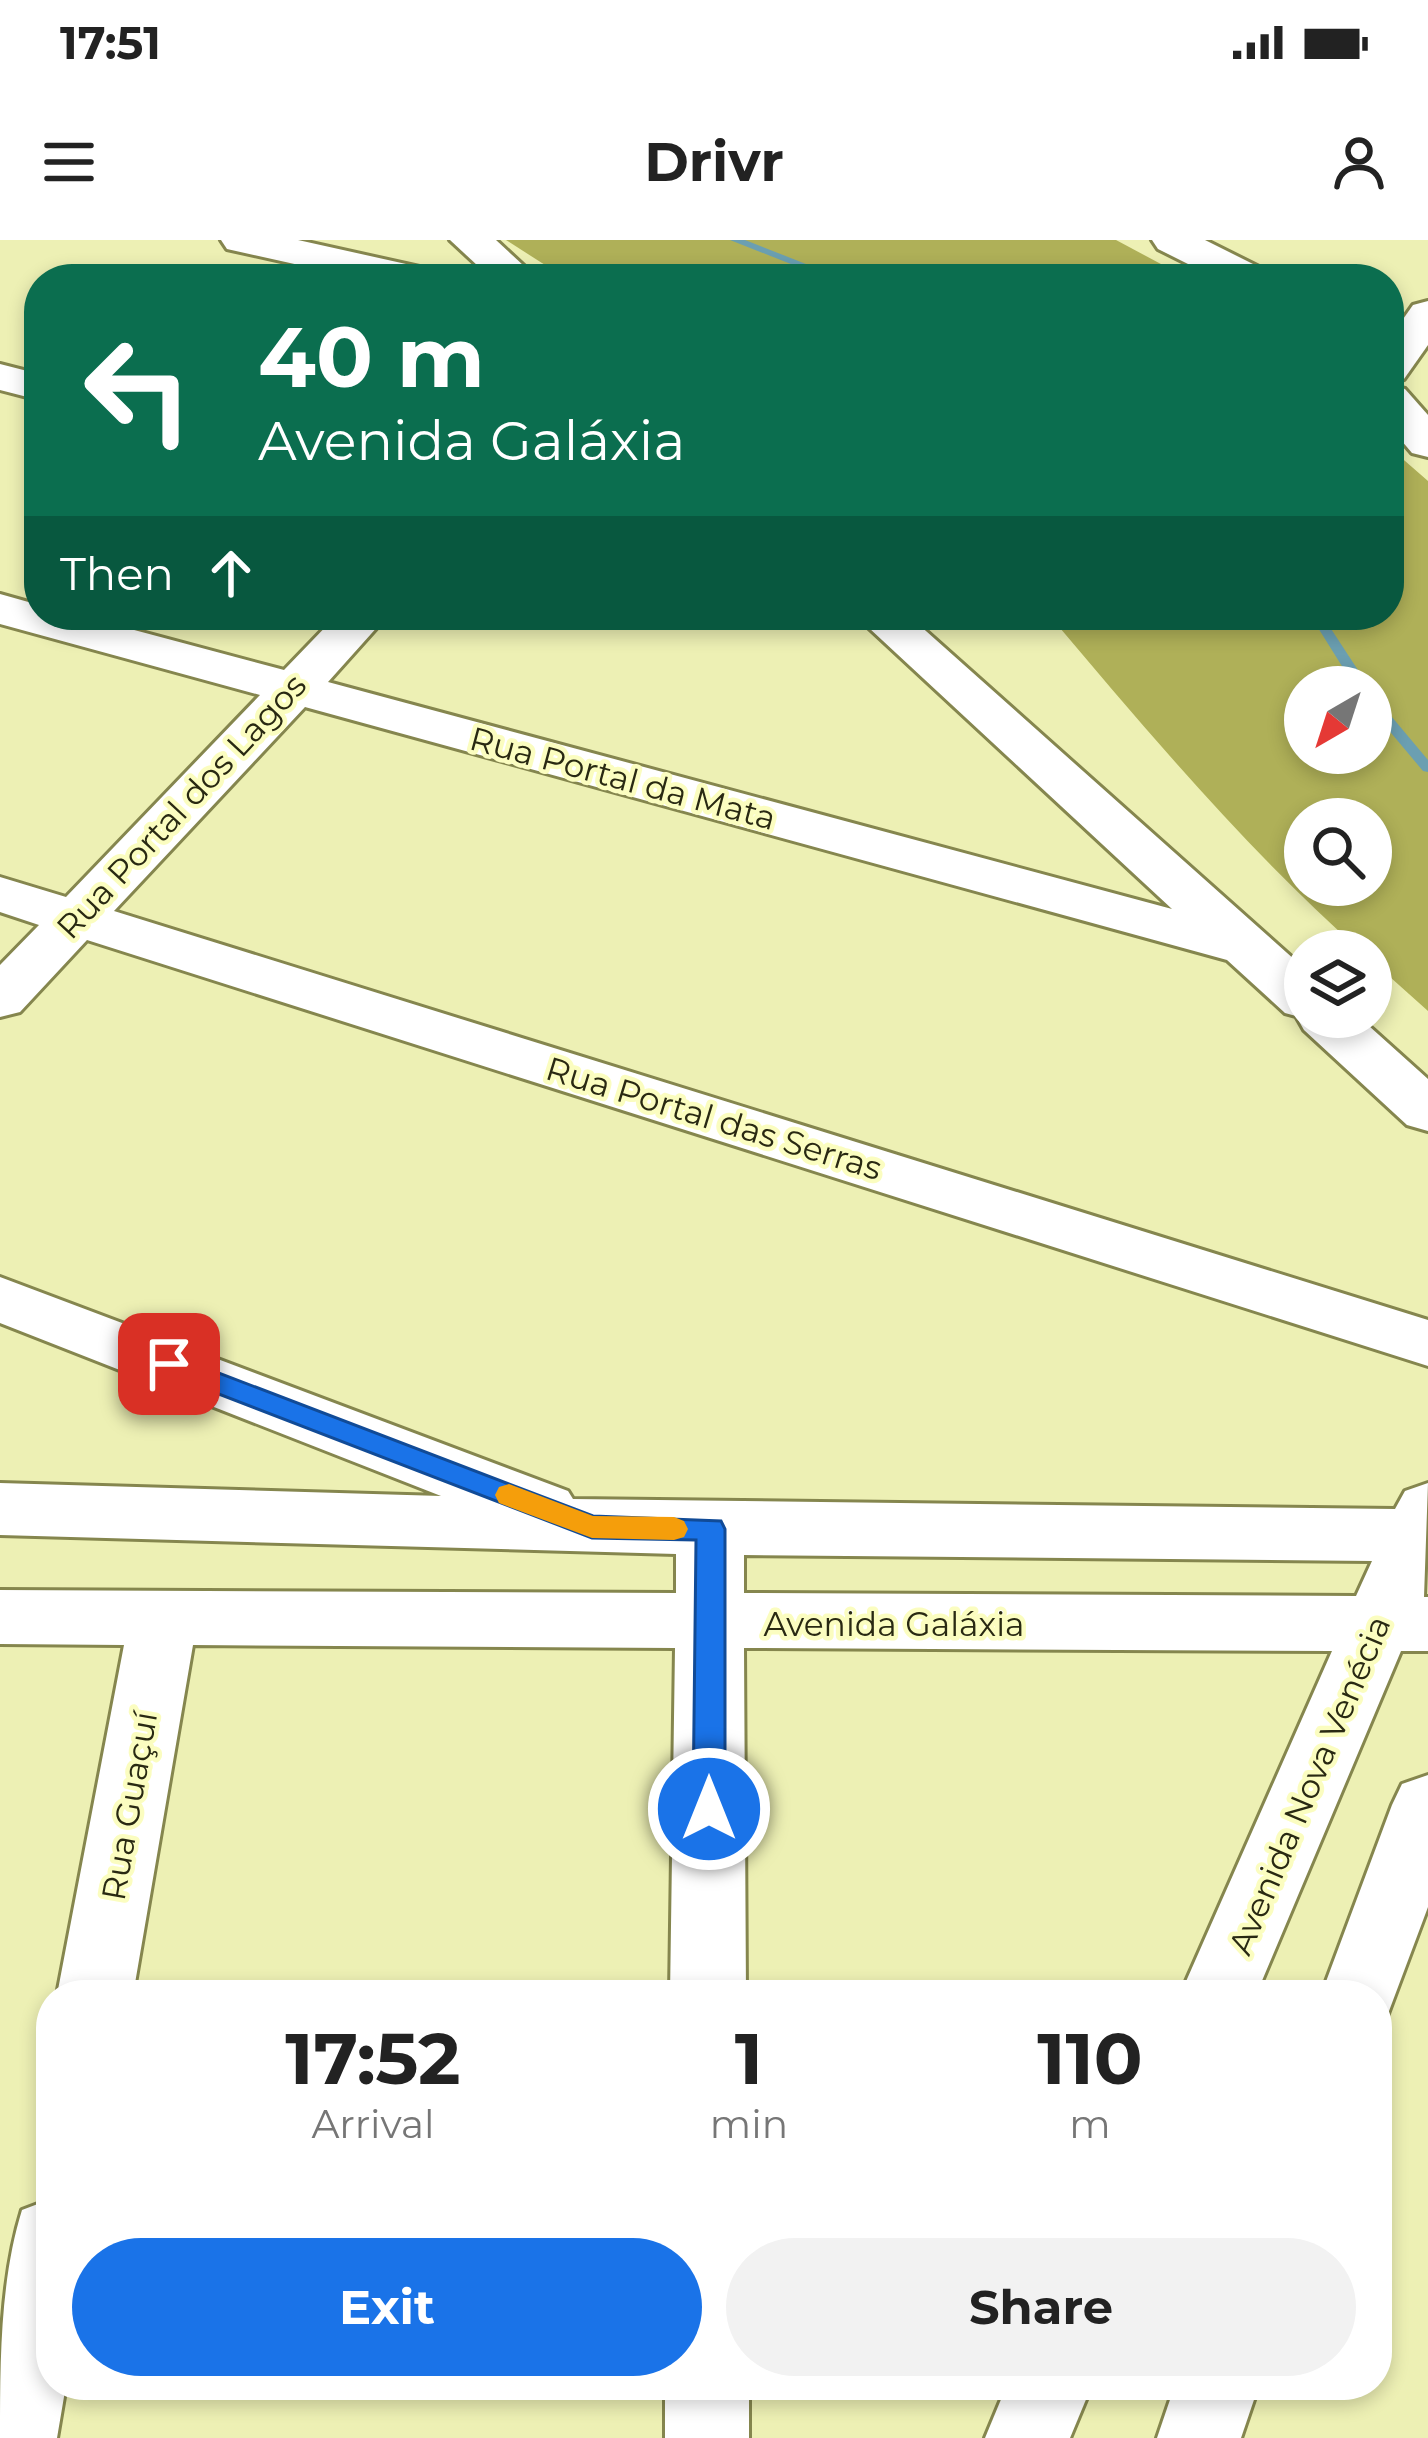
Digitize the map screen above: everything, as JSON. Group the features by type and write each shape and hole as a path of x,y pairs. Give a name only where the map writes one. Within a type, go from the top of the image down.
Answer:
{"street":[{"path":"242,240 350,264"},
{"path":"471,240 499,264"},
{"path":"1176,240 1222,264"},
{"path":"1404,348 1428,314"},
{"path":"1404,415 1428,443"},
{"name":"Rua Portal da Mata","path":"77,630 1246,947"},
{"name":"Rua Portal dos Lagos","path":"0,999 349,630"},
{"path":"896,630 1284,981"},
{"name":"Rua Portal das Serras","path":"0,894 1428,1343"},
{"path":"1347,1038 1428,1111"},
{"path":"0,1299 592,1527"},
{"path":"0,1510 710,1529 1424,1527"},
{"name":"Avenida Nova Venécia","path":"1226,1980 1403,1625 1424,1527"},
{"path":"708,1980 710,1529"},
{"name":"Rua Guaçuí","path":"98,1980 164,1616"},
{"name":"Avenida Galáxia","path":"0,1617 1403,1625"},
{"path":"1364,1980 1428,1805"},
{"path":"15,2438 36,2321"},
{"path":"707,2400 707,2438"},
{"path":"1027,2438 1043,2400"},
{"path":"1198,2438 1212,2400"}],"shaded area":[{"path":"506,240 1116,240 1161,264 544,264"},
{"path":"1404,460 1428,481 1428,1011 1392,979 1392,930 1338,930 1313,906 1392,906 1392,798 1284,798 1284,877 1062,630 1404,630"}],"waterway":[{"path":"735,240 799,264"},
{"path":"1326,630 1349,666"},
{"path":"1392,726 1428,768"}],"slow traffic":[{"path":"509,1495 592,1527 674,1529"}],"route":[{"path":"169,1364 592,1527 710,1529 709,1809"}]}
